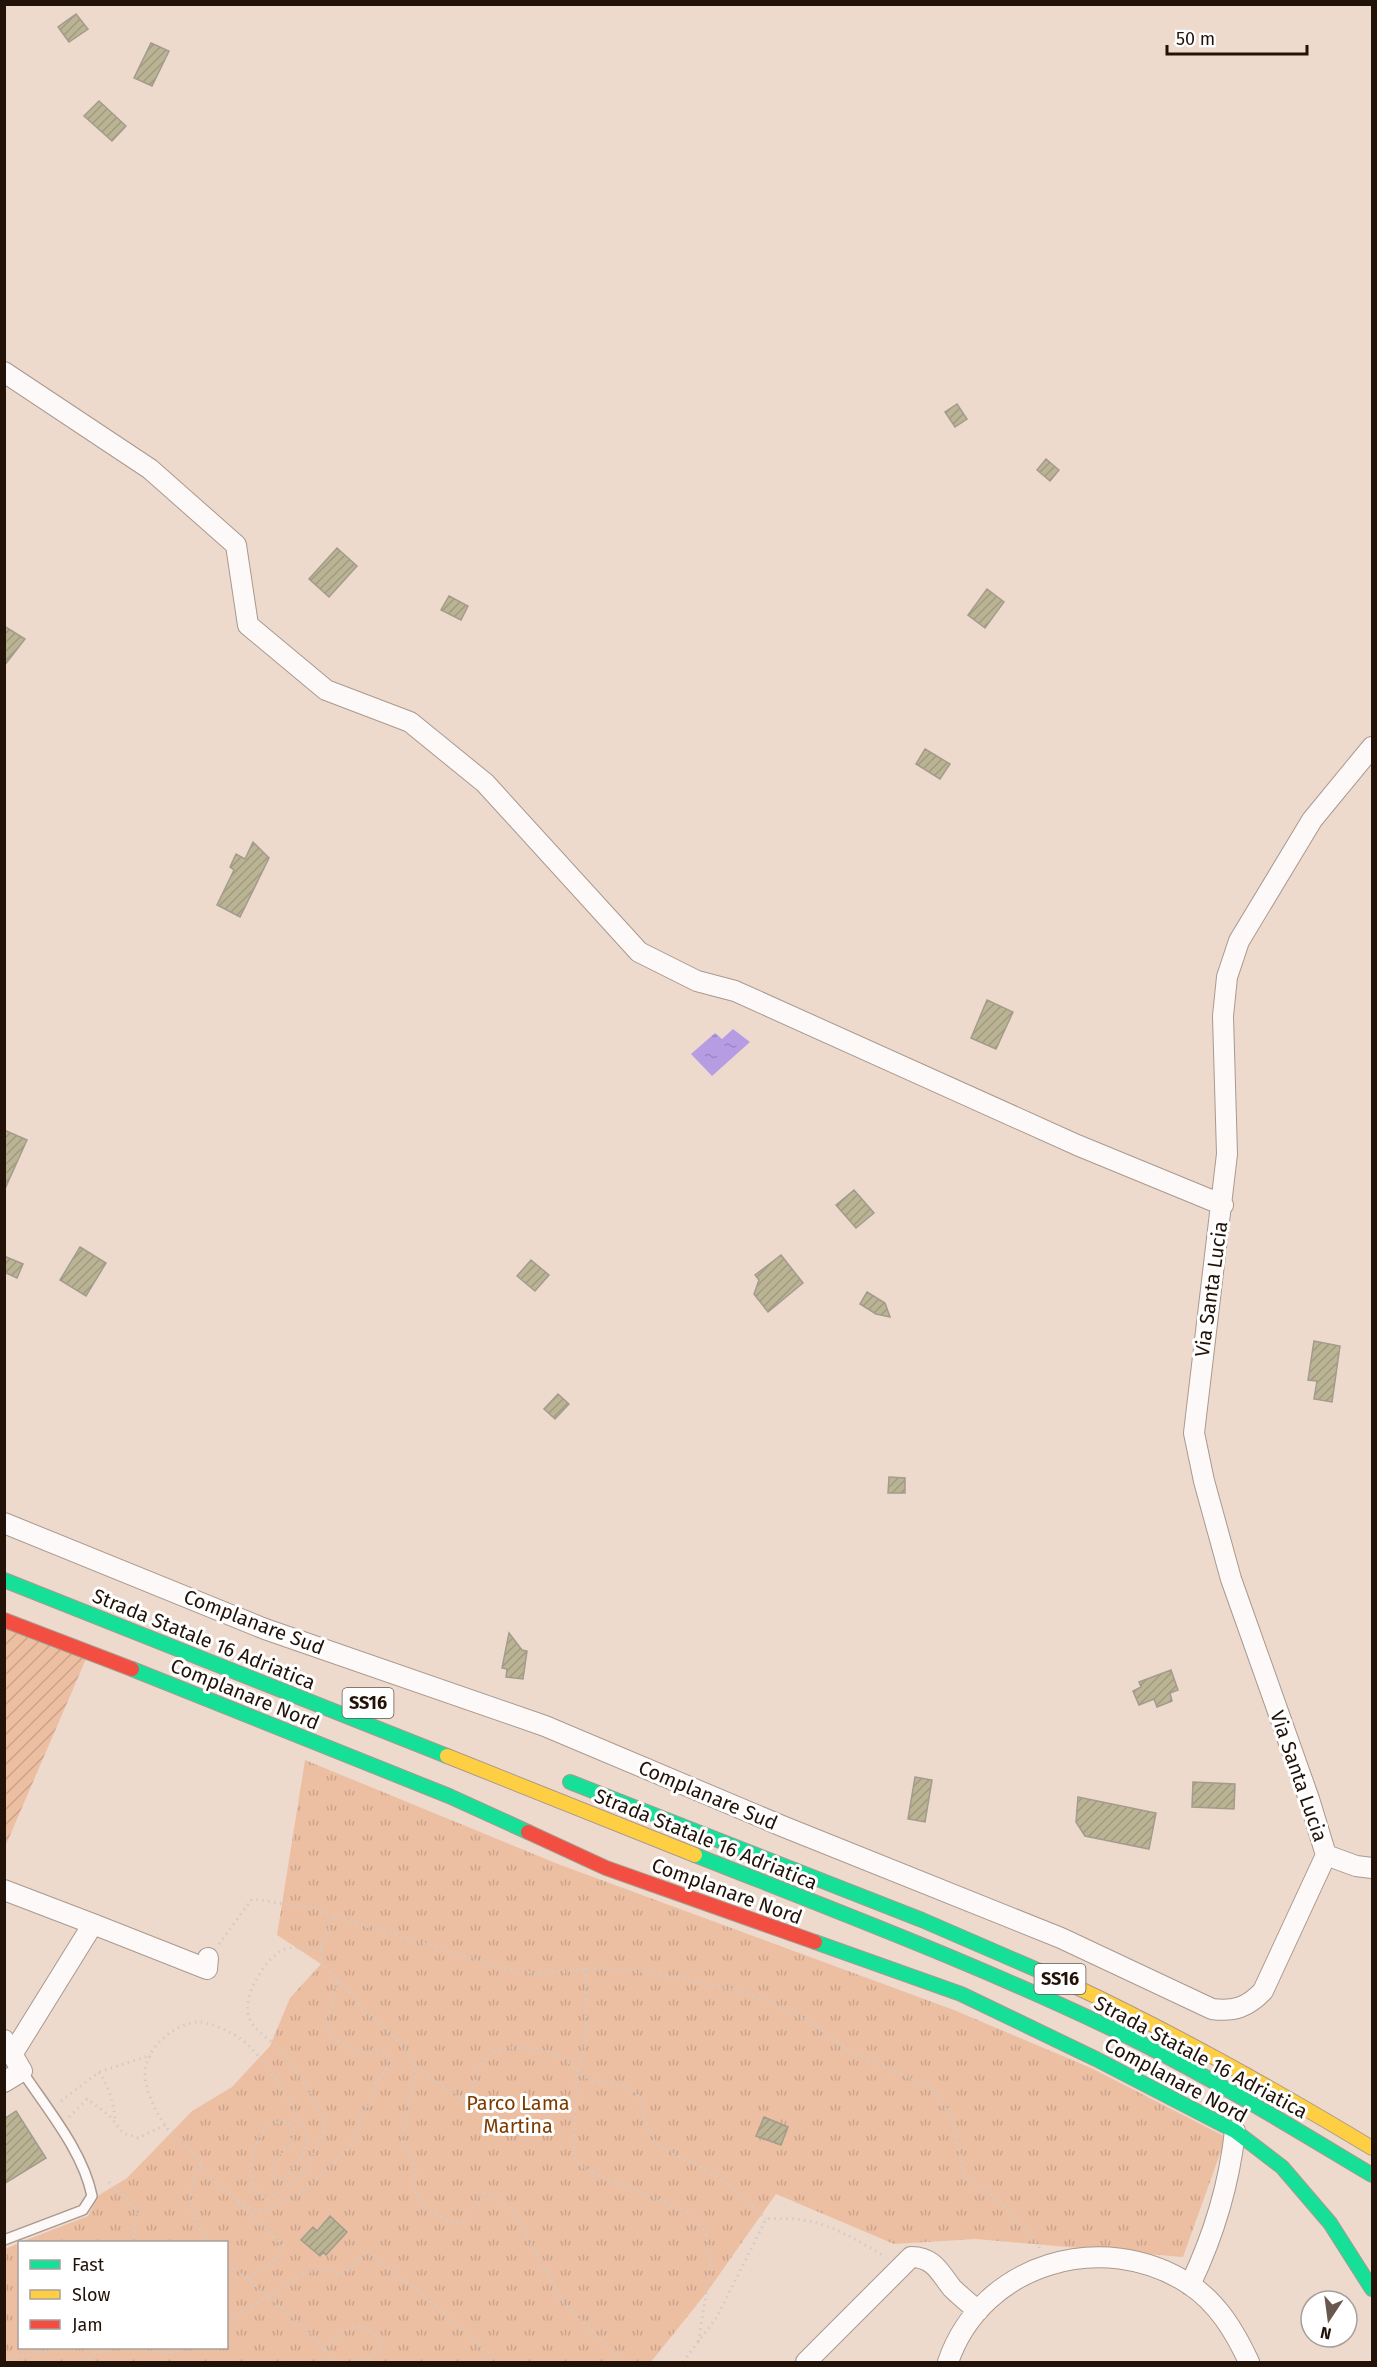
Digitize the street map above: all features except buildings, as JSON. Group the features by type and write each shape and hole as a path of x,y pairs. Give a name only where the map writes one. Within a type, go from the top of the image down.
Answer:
{"main road":[{"name":"Strada Statale 16 Adriatica","path":"4,1580 967,1963 1138,2042 1233,2092 1372,2175"},
{"name":"Complanare Nord","path":"4,1620 184,1689 449,1796 606,1868 961,1994 1235,2132 1282,2167 1330,2223 1372,2289"},
{"name":"Strada Statale 16 Adriatica","path":"556,1776 922,1920 1052,1975 1147,2020 1241,2070 1372,2148"},
{"path":"1342,2156 1372,2184"}],"street":[{"path":"4,372 150,469 236,545 248,625 326,690 410,722 486,783 639,952 687,977 735,991 1077,1144 1223,1205"},
{"name":"Via Santa Lucia","path":"1326,1855 1231,1579 1204,1482 1194,1433 1223,1205 1227,1154 1223,1016 1227,977 1239,941 1312,819 1372,747"},
{"name":"Complanare Sud","path":"4,1523 264,1629 545,1726 782,1826 1061,1938 1212,2009 1240,2008 1252,2002 1263,1991 1326,1855"},
{"path":"1326,1855 1356,1866 1372,1868"},
{"path":"4,1890 93,1923 207,1970 208,1958"},
{"path":"4,2082 11,2053 93,1923"},
{"path":"1190,2284 1211,2241 1218,2219 1231,2174 1235,2132"},
{"path":"948,2362 961,2334 978,2311 998,2291 1022,2275 1048,2264 1077,2257 1107,2256 1136,2260 1190,2284 1215,2307 1235,2333 1249,2362"},
{"path":"806,2362 911,2257 927,2260 939,2269 953,2288 978,2311"}],"lane":[{"path":"4,2240 83,2210 92,2196 88,2179 79,2160 11,2053"}],"path":[{"path":"208,1958 252,1899 305,1906 503,1968 537,1974 605,1968 656,1973 735,1990 792,2013 819,2028 850,2052 931,2087 952,2117 965,2177 998,2200 1034,2238 1048,2264"},
{"path":"335,1917 322,1943 321,1964 338,1977 359,2004 399,2043 414,2064 430,2079 465,2100 489,2055 506,2048 524,2048 565,2059 577,2071 592,2080 603,2080 634,2092 641,2101 646,2132 656,2143 721,2179 766,2219 794,2217 822,2223 902,2265"},
{"path":"248,2279 278,2257 282,2245 201,2166 192,2151 170,2133 154,2108 145,2081 146,2067 155,2046 168,2034 184,2025 201,2022 231,2032 256,2052 278,2084 308,2140 291,2173 284,2180 272,2179 271,2172 276,2158 293,2140 295,2129 286,2122 272,2123 263,2132 251,2163 251,2179 266,2200 276,2196 310,2164 325,2125 296,2069 249,2020 245,2006 251,1990 274,1955 288,1948 321,1950"},
{"path":"586,1968 586,2043 577,2071 573,2101 576,2131 573,2158 584,2169 688,2212 706,2232 711,2265 698,2343"},
{"path":"235,2200 256,2211 274,2207 300,2193 319,2177 348,2150 378,2080 393,2063 387,2054 369,2052 358,2054 347,2049 327,2030 324,2020 332,2007 338,1977"},
{"path":"56,2105 99,2072 151,2055"},
{"path":"414,2064 414,2080 402,2139 413,2158 417,2175 415,2189 421,2201 455,2224 465,2221 484,2193 501,2200 515,2216 563,2302 622,2362"},
{"path":"99,2072 114,2105 115,2123"},
{"path":"65,2120 87,2098 123,2133 138,2138 165,2125"},
{"path":"201,2166 192,2180 189,2196 197,2229 208,2241"},
{"path":"109,2182 137,2211 132,2241"},
{"path":"683,2362 717,2317 766,2219"},
{"path":"228,2321 303,2274 323,2268 339,2274 349,2270 367,2251 434,2304 498,2362"},
{"path":"228,2266 293,2316 325,2350 333,2362"},
{"path":"325,2350 346,2330 358,2325 372,2332 381,2342 380,2350 358,2362"},
{"path":"4,2355 22,2356 49,2349"},
{"path":"83,2362 103,2349"},
{"path":"151,2349 167,2355 183,2349"}],"green space":[{"path":"5,1628 86,1659 5,1847"},
{"name":"Parco Lama Martina","path":"305,1760 558,1864 954,2010 1091,2068 1226,2137 1183,2257 976,2239 894,2244 776,2194 707,2292 651,2362 5,2362 5,2249 18,2243 18,2349 228,2349 228,2241 24,2241 88,2216 99,2195 127,2178 192,2111 232,2087 270,2046 290,1998 321,1964 277,1935"}],"water":[{"path":"733,1029 750,1042 712,1076 691,1054 715,1033 722,1039"}],"traffic: fast":[{"path":"4,1580 447,1756"},
{"path":"132,1669 449,1796 528,1832"},
{"path":"570,1782 922,1920 1072,1985"},
{"path":"695,1855 919,1944 1085,2016 1198,2073 1372,2175"},
{"path":"815,1942 961,1994 1096,2059 1235,2131 1282,2167 1330,2223 1372,2289"}],"traffic: slow":[{"path":"447,1756 695,1855"},
{"path":"1072,1985 1224,2063 1372,2148"}],"traffic: jam":[{"path":"4,1620 132,1669"},
{"path":"528,1832 606,1868 815,1942"}]}
